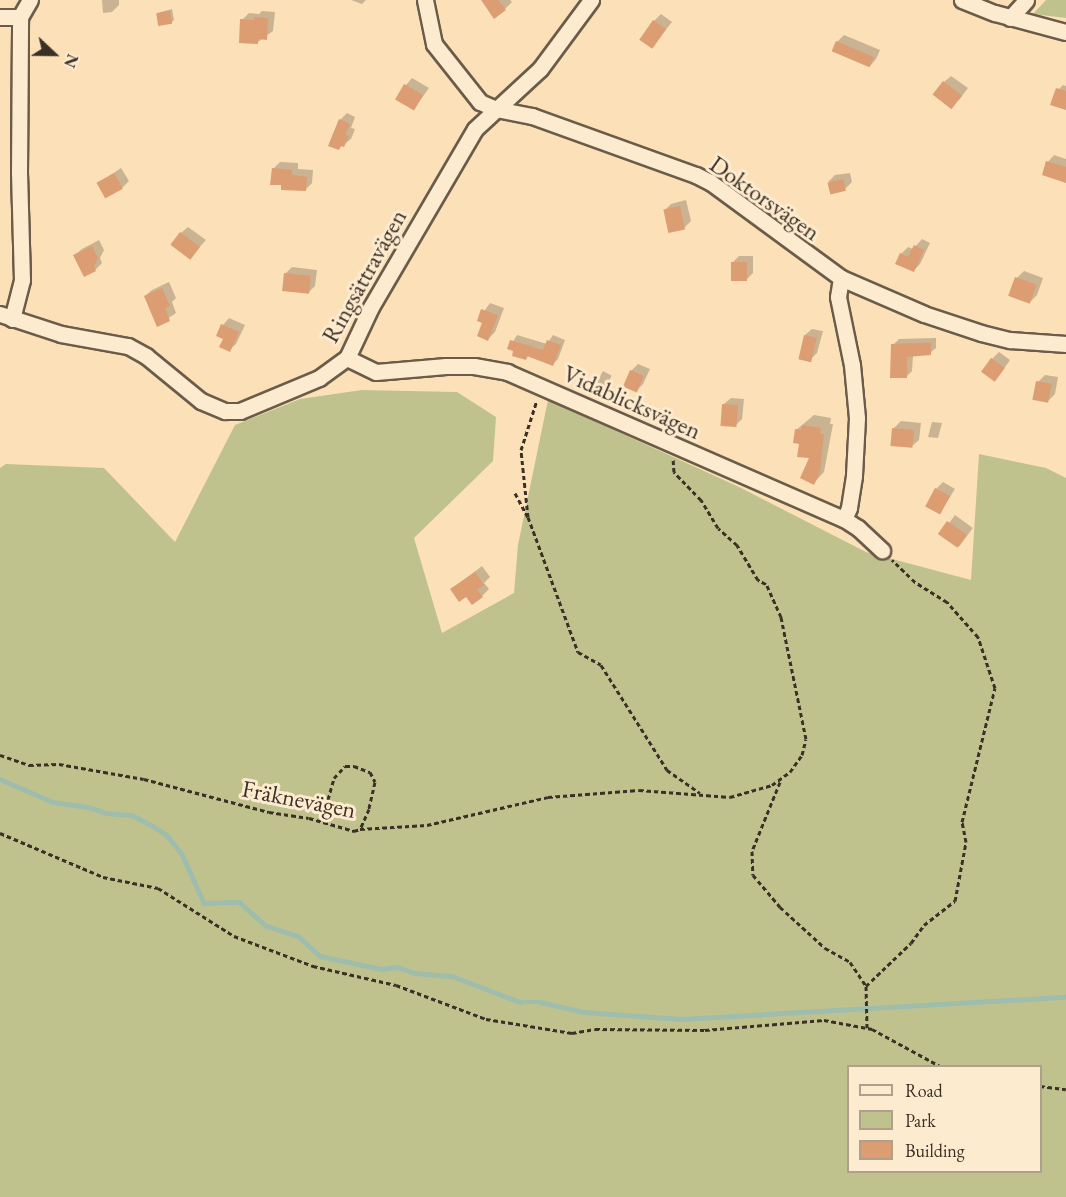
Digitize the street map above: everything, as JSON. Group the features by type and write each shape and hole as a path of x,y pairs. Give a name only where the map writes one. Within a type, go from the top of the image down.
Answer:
{"street":[{"path":"6,316 22,280 18,173 20,17 30,0"},
{"name":"Doktorsvägen","path":"425,0 430,36 439,53 480,102 496,109 532,116 703,178 841,278 924,314 1010,340 1066,344"},
{"name":"Ringsättravägen","path":"6,316 61,334 128,345 146,356 201,401 232,412 294,391 319,378 347,358 371,307 475,129 515,94 555,52 591,0"},
{"path":"962,0 1010,18 1066,32"},
{"path":"1010,18 1026,0"},
{"path":"0,17 20,17"},
{"path":"841,278 838,297 852,365 857,418 854,476 849,508 844,519"},
{"name":"Vidablicksvägen","path":"347,358 376,372 446,366 489,368 542,387 844,519 858,528 882,550"}],"path":[{"path":"528,518 521,450 542,387"},
{"path":"672,444 674,472 701,500 718,528 736,544 758,580 766,584 781,617 806,739 801,755 790,772 781,780 752,851 753,875 780,907 825,948 850,962 866,986 867,1028"},
{"path":"515,493 528,518 578,652 601,665 667,770 701,794"},
{"path":"866,986 911,943 924,925 955,901 966,842 962,822 995,688 978,637 947,602 915,582 882,550"},
{"name":"Fräknevägen","path":"0,755 29,765 59,764 144,780 269,812 322,821 354,831 427,825 548,797 639,790 730,797 760,789 781,780"},
{"path":"322,821 334,778 345,766 354,766 370,772 375,782 364,824 360,829"},
{"path":"0,833 103,877 158,888 234,936 313,966 396,985 486,1019 572,1033 596,1029 705,1030 824,1020 867,1028 938,1065"},
{"path":"1042,1086 1066,1089"}],"green space":[{"path":"1046,0 1066,0 1066,18 1033,14"},
{"path":"362,390 457,392 496,417 493,461 414,538 442,633 514,593 518,545 548,400 737,486 866,552 971,580 979,454 1046,468 1066,478 1066,1197 0,1197 0,468 6,464 104,468 175,542 235,425 300,399"}],"building":[{"path":"481,0 498,0 506,10 494,19"},
{"path":"170,11 172,24 158,26 156,13"},
{"path":"254,17 268,18 267,40 258,39 258,44 239,43 240,19 254,20"},
{"path":"653,20 666,29 652,49 639,40"},
{"path":"836,41 874,57 869,67 832,51"},
{"path":"943,81 962,96 951,109 933,94"},
{"path":"404,84 423,95 414,111 395,100"},
{"path":"1056,88 1066,91 1066,110 1050,105"},
{"path":"339,119 350,124 345,135 349,136 344,147 341,146 339,150 328,146"},
{"path":"1046,161 1066,167 1066,183 1042,175"},
{"path":"272,168 292,170 292,175 307,177 306,191 281,190 281,185 270,185"},
{"path":"114,173 123,189 105,198 97,183"},
{"path":"843,179 846,191 830,195 827,183"},
{"path":"680,206 685,229 668,233 663,210"},
{"path":"180,232 200,247 190,260 170,245"},
{"path":"914,245 924,250 914,272 895,264 900,253 908,257"},
{"path":"92,246 98,258 94,266 96,271 84,277 73,255"},
{"path":"731,262 747,262 747,281 731,281"},
{"path":"284,273 311,276 309,294 282,291"},
{"path":"1015,277 1037,285 1030,304 1008,296"},
{"path":"162,288 170,306 165,308 170,321 157,327 144,296"},
{"path":"481,309 498,315 488,341 477,336 482,323 477,321"},
{"path":"221,324 239,332 230,352 219,347 223,339 216,336"},
{"path":"804,335 817,338 811,362 798,359"},
{"path":"510,340 543,350 547,340 561,345 553,366 527,356 526,360 512,356 513,351 507,349"},
{"path":"931,343 931,355 907,357 907,378 890,378 891,344"},
{"path":"991,358 1005,368 995,382 981,372"},
{"path":"630,370 644,376 637,392 623,387"},
{"path":"1036,381 1052,384 1048,403 1032,400"},
{"path":"722,404 738,405 736,427 720,426"},
{"path":"802,425 821,428 820,434 824,434 820,472 814,485 800,478 809,458 797,457 799,444 793,443 795,429 801,430"},
{"path":"892,428 914,430 912,448 890,446"},
{"path":"935,488 950,496 940,515 925,507"},
{"path":"947,521 967,535 957,548 938,534"},
{"path":"475,572 484,585 477,590 483,597 472,605 466,597 459,602 450,589"}],"waterway":[{"path":"0,779 53,802 88,807 107,813 132,815 151,825 167,835 182,854 204,903 239,902 267,926 298,936 320,956 381,969 397,967 415,973 452,976 520,1002 540,1002 584,1012 681,1019 1066,997"}]}
